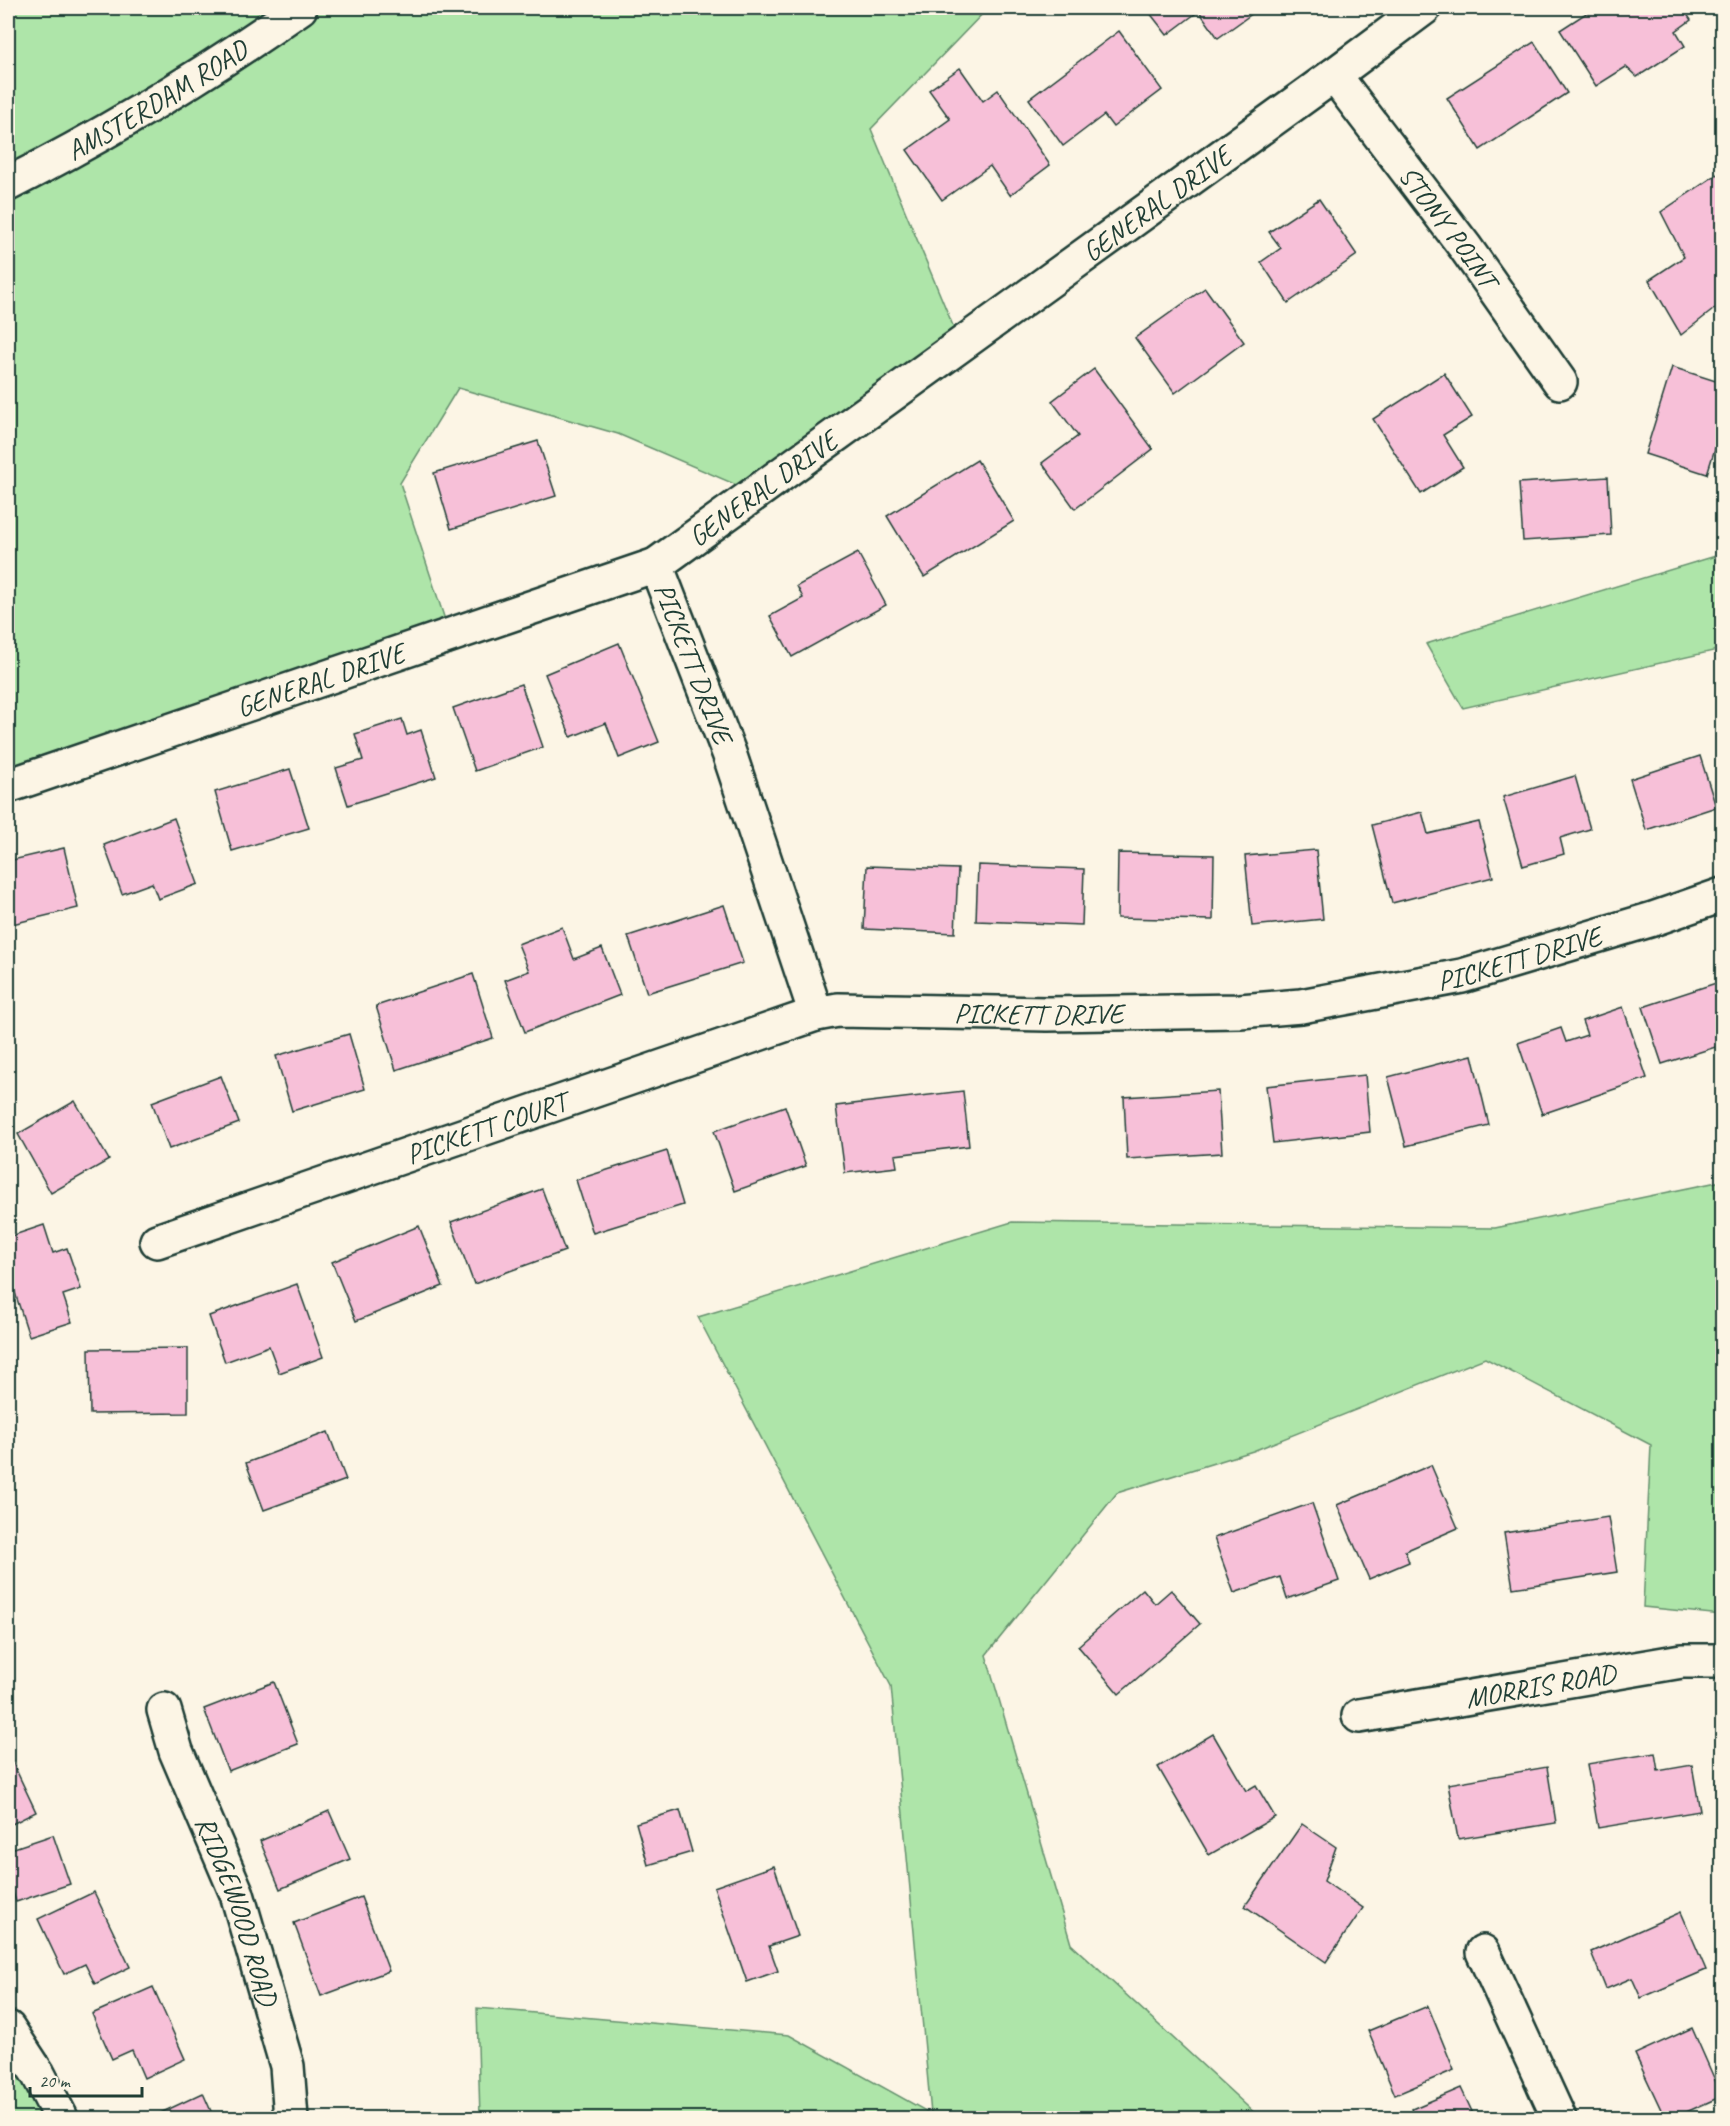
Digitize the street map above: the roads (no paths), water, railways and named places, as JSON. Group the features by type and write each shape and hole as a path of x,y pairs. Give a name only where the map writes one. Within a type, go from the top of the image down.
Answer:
{"street":[{"name":"AMSTERDAM ROAD","path":"8,184 69,153 212,67 300,8"},
{"name":"GENERAL DRIVE","path":"8,786 656,565 1424,8"},
{"name":"STONY POINT","path":"1334,75 1465,247 1560,382"},
{"name":"PICKETT DRIVE","path":"656,565 729,753 816,1014 838,1010 1047,1014 1240,1011 1301,1006 1462,976 1653,919 1722,895"},
{"name":"PICKETT COURT","path":"157,1241 816,1014"},
{"name":"MORRIS ROAD","path":"1359,1716 1682,1661 1722,1661"},
{"name":"RIDGEWOOD ROAD","path":"164,1710 176,1751 237,1893 287,2066 291,2118"},
{"path":"1483,1952 1559,2118"},
{"path":"8,2028 38,2074 61,2118"}]}
